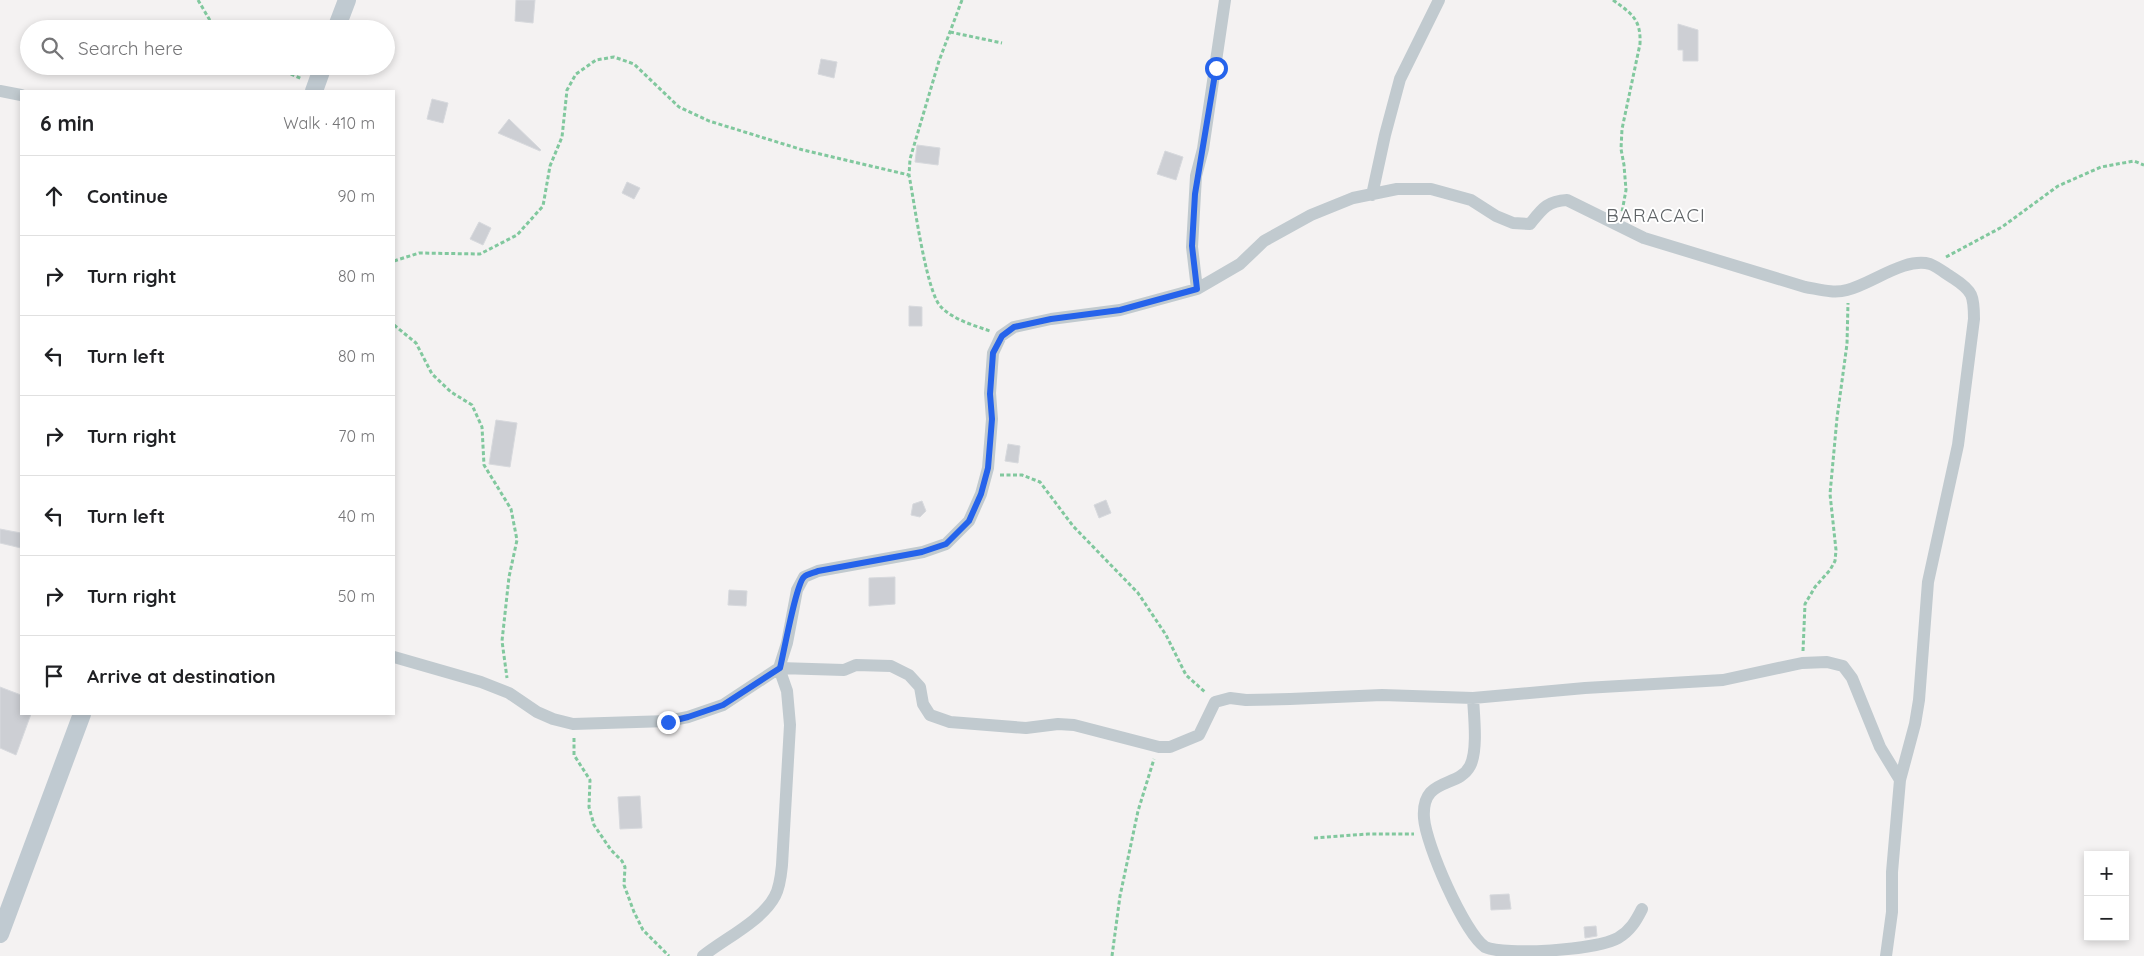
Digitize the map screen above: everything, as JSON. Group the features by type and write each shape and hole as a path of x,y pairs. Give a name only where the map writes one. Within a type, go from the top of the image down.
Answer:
{"main road":[{"path":"339,20 347,0"},
{"path":"315,88 320,75"},
{"path":"0,934 82,715"}],"street":[{"path":"1197,289 1192,246 1195,185 1225,0"},
{"path":"1372,195 1400,79 1439,0"},
{"path":"0,91 20,95"},
{"path":"703,956 754,919 767,907 775,896 779,883 782,865 790,725 787,691 780,668 787,643 796,590 804,577 818,571 922,552 946,544 969,521 981,494 988,468 992,419 990,394 993,353 1002,336 1014,327 1051,319 1120,310 1197,289 1240,264 1264,241 1311,215 1353,198 1397,189 1431,189 1471,200 1496,216 1513,222 1530,224 1553,201 1567,200 1619,227 1651,240 1804,287 1831,291 1846,290 1905,266 1930,264 1966,286 1972,294 1974,319 1958,446 1928,582 1919,700 1915,724 1900,780 1892,872 1892,912 1886,956"},
{"path":"395,657 481,682 509,693 537,712 553,719 573,724 668,722 688,717 723,705 780,668 844,670 856,665 891,666 909,675 920,687 923,704 930,715 950,722 1026,728 1058,724 1074,725 1159,747 1170,747 1199,735 1216,702 1230,698 1290,700 1382,695 1473,698 1585,688 1723,680 1802,663 1827,662 1844,666 1852,678 1880,747 1900,780"},
{"path":"1473,698 1474,745 1470,766 1462,774 1439,785 1430,792 1425,805 1424,818 1427,834 1454,900 1475,935 1484,946 1493,951 1522,953 1571,951 1600,946 1619,937 1632,927 1642,909"}],"path":[{"path":"198,0 210,20"},
{"path":"962,0 939,61 914,146 909,175 929,278 940,306 960,320 1002,336"},
{"path":"1613,0 1636,18 1641,30 1640,44 1622,129 1620,149 1624,165 1626,190 1619,227"},
{"path":"950,32 1002,43"},
{"path":"395,261 419,253 480,254 517,235 543,206 550,166 562,137 567,90 576,74 596,60 614,57 634,64 679,107 709,121 803,150 909,175"},
{"path":"291,75 315,88"},
{"path":"1930,264 2002,227 2058,186 2101,167 2134,161 2144,166"},
{"path":"1802,663 1805,604 1814,587 1830,570 1835,561 1836,550 1830,494 1837,418 1848,344 1849,306 1846,290"},
{"path":"395,326 416,343 432,374 451,392 472,404 482,427 484,465 511,509 517,540 502,641 509,693"},
{"path":"985,475 1022,475 1040,482 1073,526 1138,592 1166,634 1186,675 1216,702"},
{"path":"573,724 574,755 590,780 589,807 594,825 625,867 624,885 643,930 669,956"},
{"path":"1112,956 1120,896 1138,811 1159,747"},
{"path":"1314,838 1368,834 1427,834"}],"building":[{"path":"516,0 535,0 533,23 515,21"},
{"path":"1678,24 1698,30 1698,61 1683,61 1683,50 1678,50"},
{"path":"821,59 837,62 834,78 818,74"},
{"path":"432,99 448,103 443,123 427,119"},
{"path":"509,119 541,150 540,151 498,133"},
{"path":"917,145 940,148 938,165 915,162"},
{"path":"1165,151 1183,157 1176,180 1157,174"},
{"path":"627,182 640,188 634,199 622,193"},
{"path":"479,222 491,228 483,245 470,239"},
{"path":"909,306 922,307 922,326 909,326"},
{"path":"496,420 517,423 510,467 489,464"},
{"path":"1008,444 1020,446 1018,463 1005,461"},
{"path":"1106,500 1111,513 1099,518 1094,505"},
{"path":"922,501 926,511 920,517 911,515 913,504"},
{"path":"0,529 20,533 20,548 0,543"},
{"path":"895,577 895,604 869,606 869,578"},
{"path":"729,590 747,591 746,606 728,605"},
{"path":"0,687 20,695 20,715 31,715 16,755 0,748"},
{"path":"640,796 642,828 620,829 618,797"},
{"path":"1509,894 1511,909 1491,910 1490,895"},
{"path":"1596,926 1597,936 1585,938 1584,927"}],"district":[{"name":"BARACACI","path":"1656,215"}],"route":[{"path":"668,722 723,705 780,668 787,643 796,590 804,577 818,571 922,552 946,544 969,521 981,494 988,468 992,419 990,394 993,353 1002,336 1014,327 1051,319 1120,310 1197,289 1192,246 1196,176 1203,149 1208,105 1216,68"}]}
